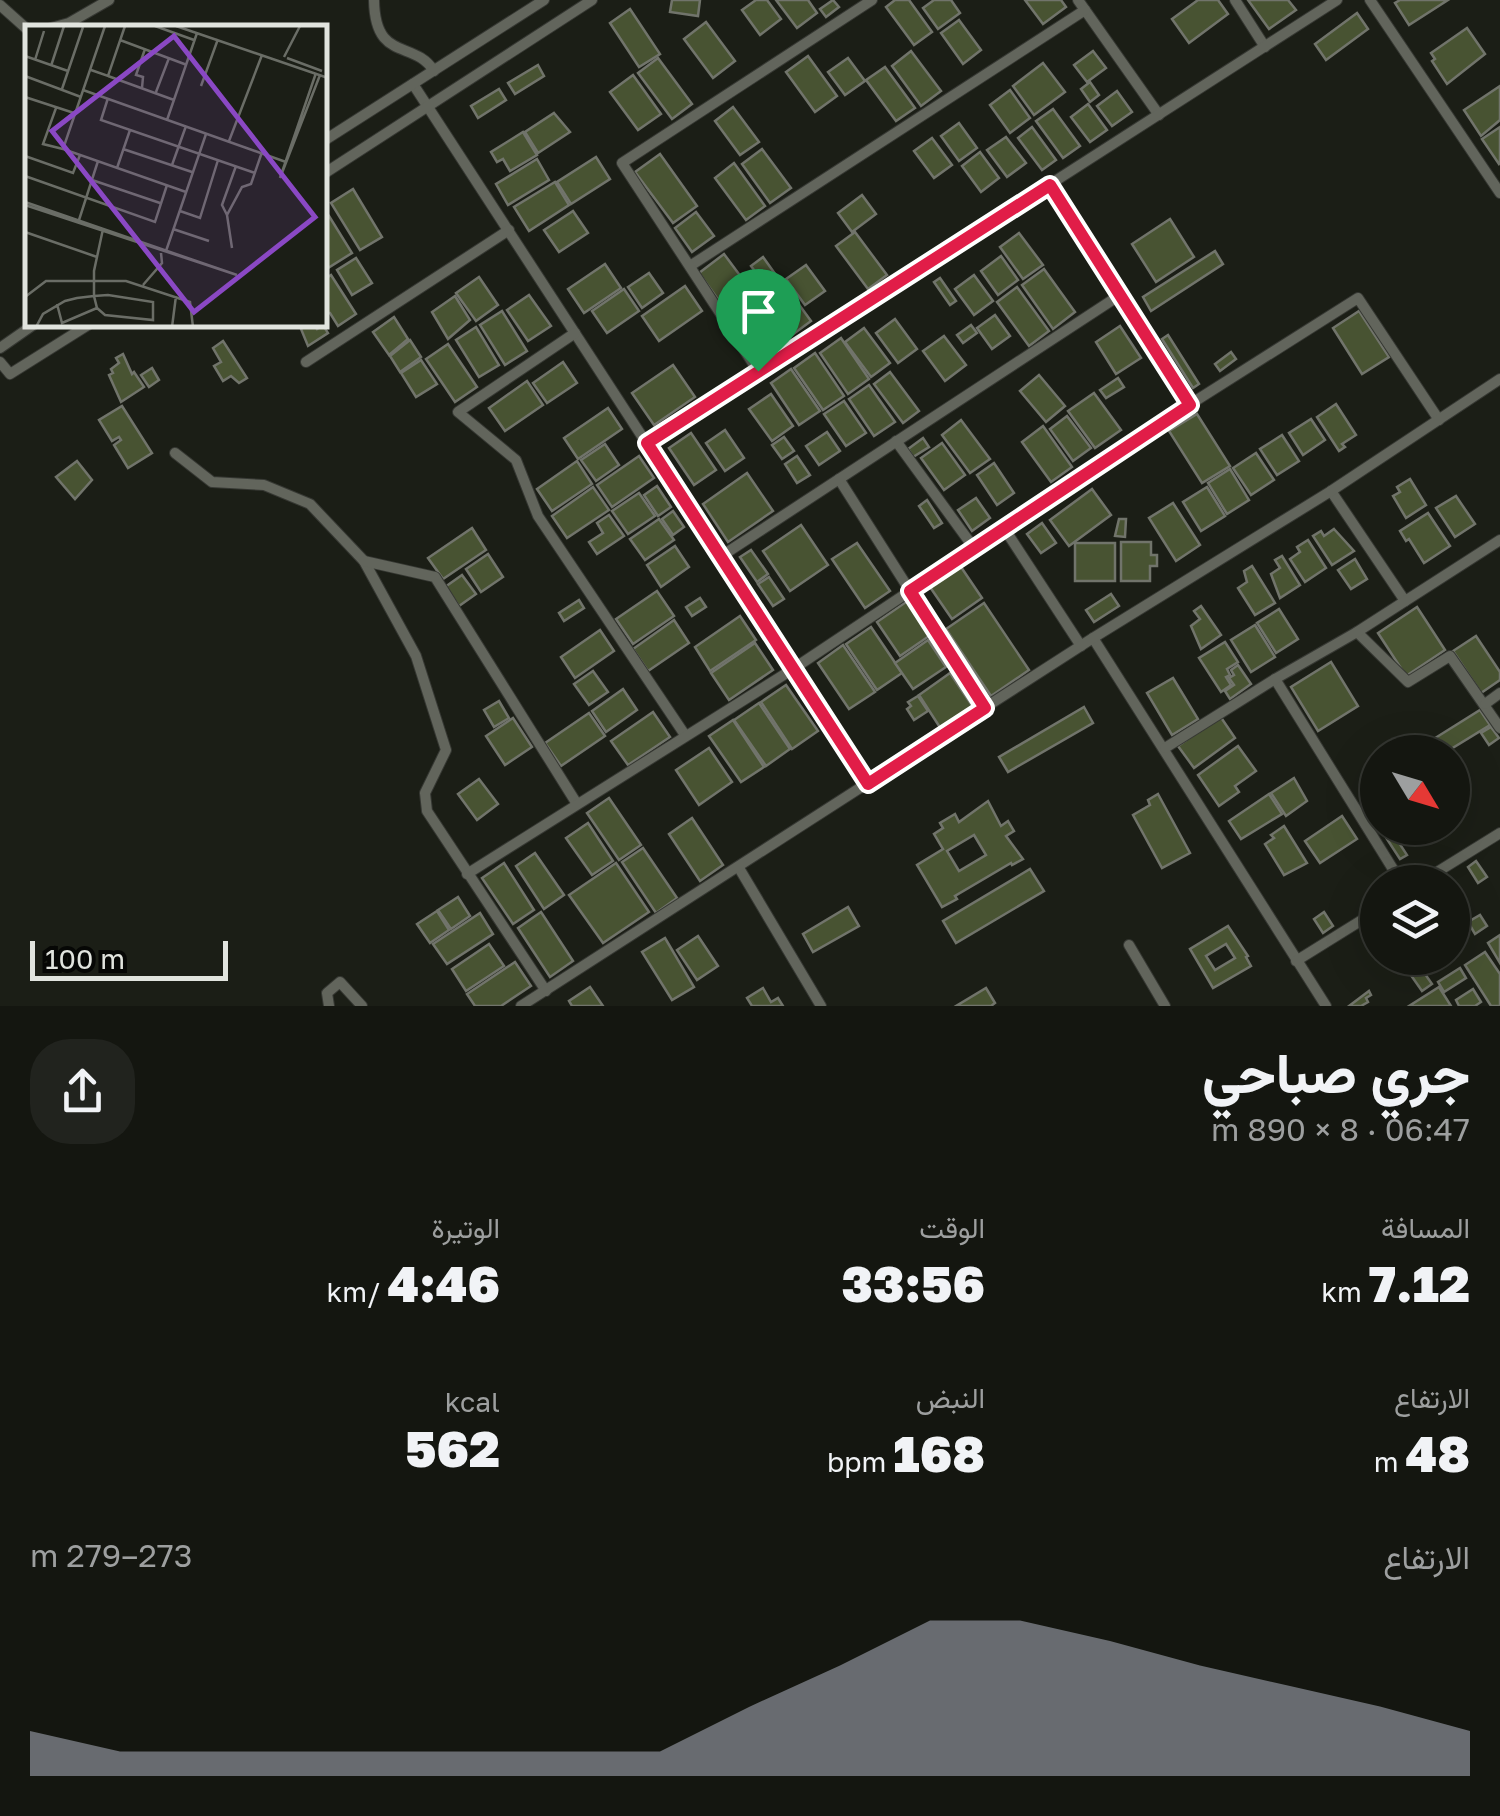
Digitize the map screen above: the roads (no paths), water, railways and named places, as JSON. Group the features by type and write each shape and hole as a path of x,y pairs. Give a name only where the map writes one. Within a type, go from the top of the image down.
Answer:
{"street":[{"path":"62,25 109,0"},
{"path":"374,0 379,24 393,48 426,59 434,70"},
{"path":"328,138 544,0"},
{"path":"328,171 592,0"},
{"path":"758,371 622,163 872,0"},
{"path":"1078,0 1159,115"},
{"path":"1236,0 1265,46"},
{"path":"647,443 1338,0"},
{"path":"1370,0 1499,189"},
{"path":"0,5 25,27"},
{"path":"690,266 1086,10"},
{"path":"414,84 868,784"},
{"path":"1050,185 1190,405"},
{"path":"306,362 508,230"},
{"path":"720,557 1120,296"},
{"path":"467,874 793,669 1358,298 1439,420"},
{"path":"0,348 29,328"},
{"path":"0,362 10,374 83,328"},
{"path":"575,332 458,412 516,460 538,516 684,735"},
{"path":"521,1006 1500,379"},
{"path":"896,441 974,548"},
{"path":"175,453 212,482 264,485 310,504 364,562 416,656 446,750 425,793 427,811 546,991"},
{"path":"838,479 985,708"},
{"path":"1330,491 1405,600"},
{"path":"1004,528 1081,646"},
{"path":"1165,748 1500,540"},
{"path":"364,562 434,577 577,804"},
{"path":"1357,632 1408,682 1450,656 1500,728"},
{"path":"1093,638 1326,1006"},
{"path":"1275,679 1390,865"},
{"path":"1485,704 1500,693"},
{"path":"1449,865 1500,834"},
{"path":"739,868 820,1006"},
{"path":"1296,960 1360,921"},
{"path":"1129,945 1165,1006"},
{"path":"329,1006 327,993 340,982 362,1006"}]}
